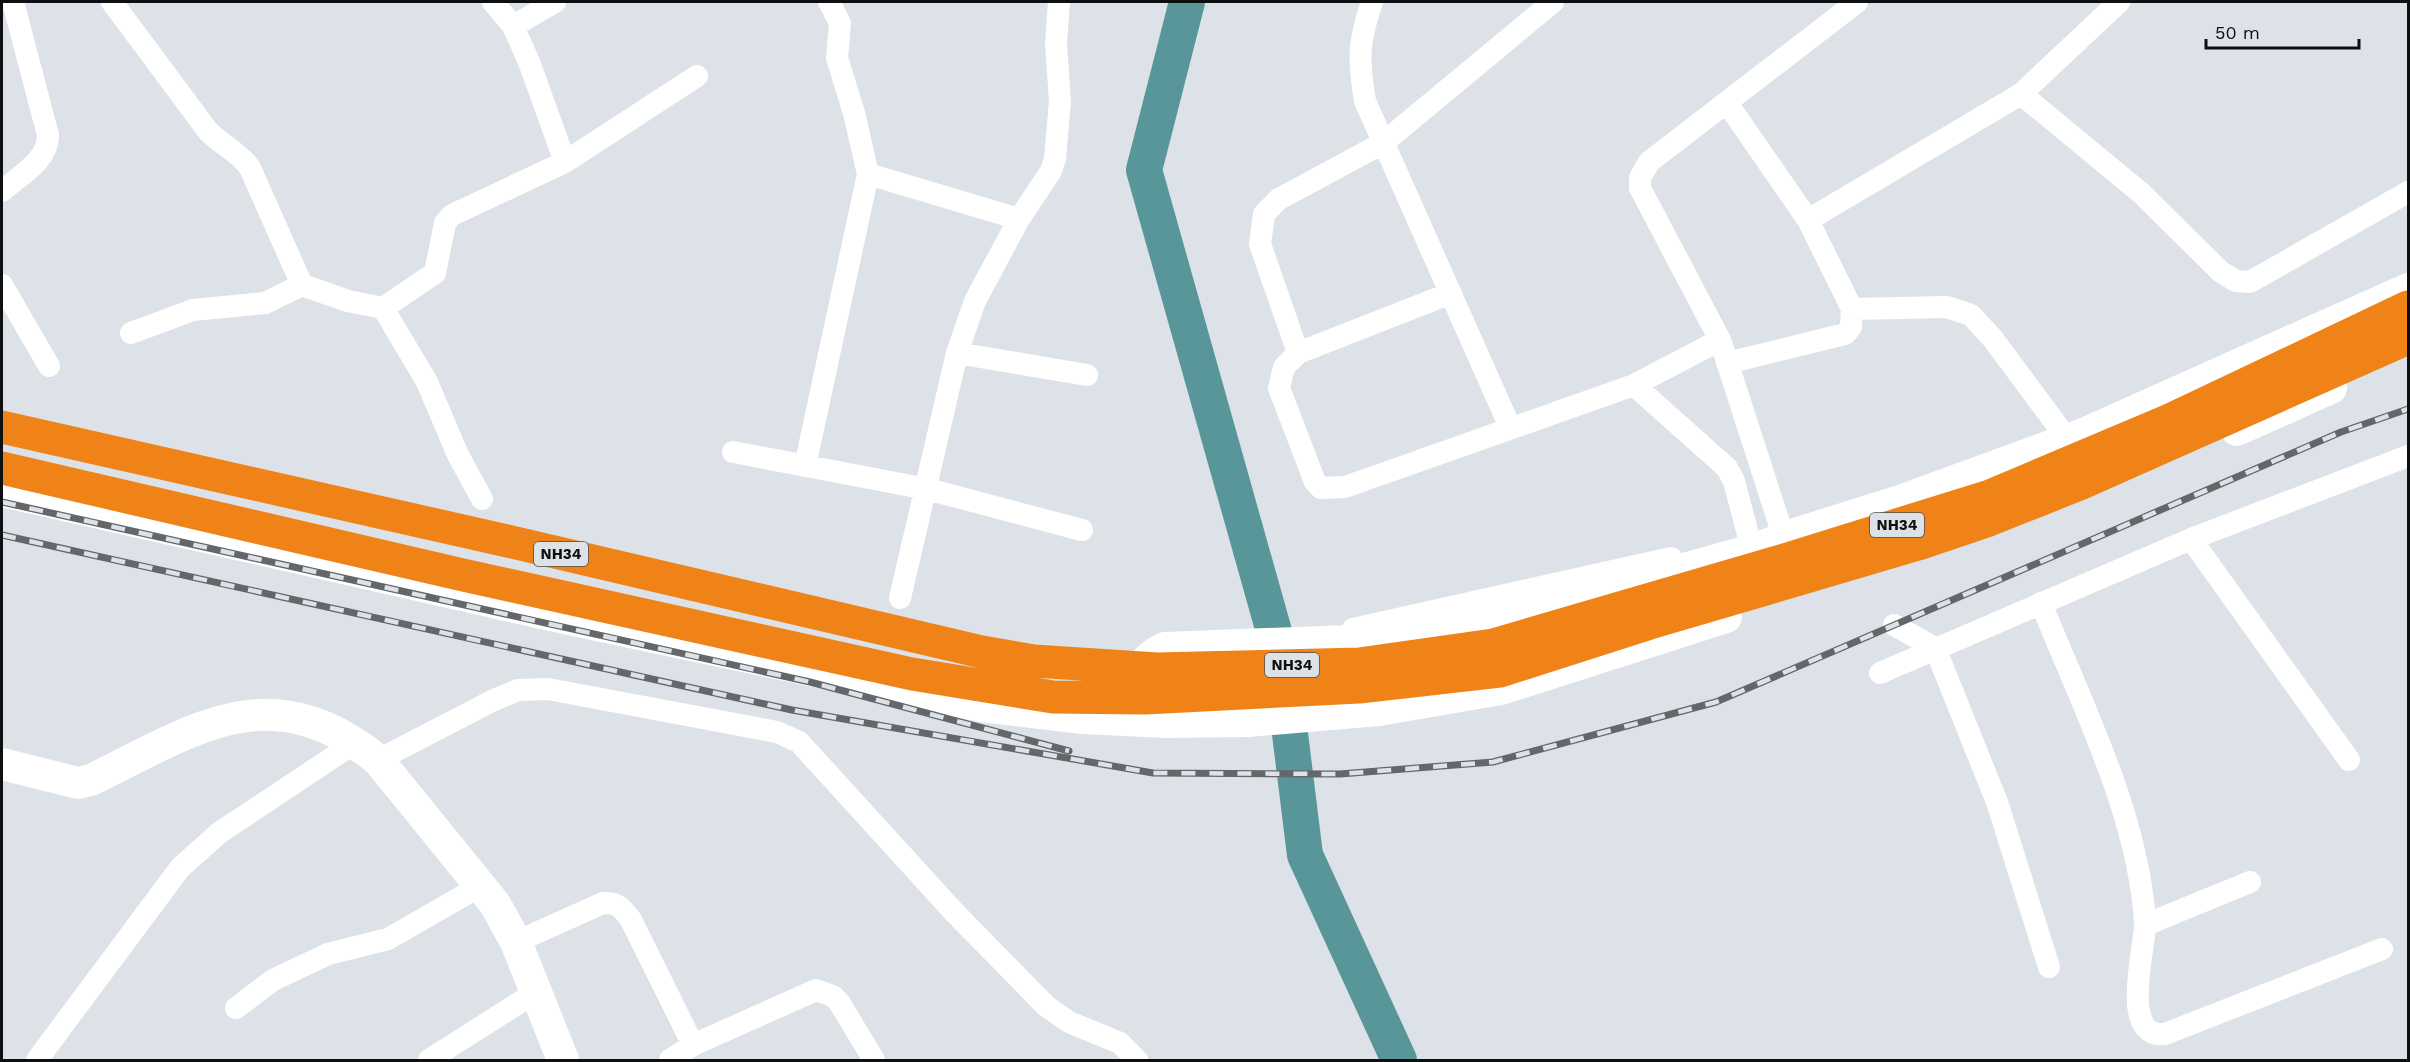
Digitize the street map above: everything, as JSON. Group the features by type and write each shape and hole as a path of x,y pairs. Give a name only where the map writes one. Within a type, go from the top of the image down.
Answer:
{"highway":[{"name":"NH34","path":"2,468 463,575 912,674 1053,697 1133,690 1229,669 1356,655 1493,645 1784,560 1990,496 2170,420 2409,307"},
{"name":"NH34","path":"1356,655 1500,671 1650,623 1918,544 1989,520 2082,483 2409,338"},
{"name":"NH34","path":"2,427 516,543 940,644 1034,661 1133,690"}],"street":[{"path":"2,191 40,159 48,145 48,135 13,2"},
{"path":"493,2 513,26 529,62 565,162"},
{"path":"513,26 555,2"},
{"path":"805,466 868,174 837,58 840,22 829,2"},
{"path":"900,598 957,353 975,301 1019,219 1051,171 1055,159 1060,101 1056,44 1059,2"},
{"path":"1372,2 1360,34 1359,64 1365,101 1510,427"},
{"path":"1298,353 1260,244 1264,214 1279,199 1383,143 1553,2"},
{"path":"1784,538 1720,340 1640,188 1640,178 1649,162 1857,2"},
{"path":"1808,220 2021,94 2119,2"},
{"path":"119,4 208,131 219,143 245,160 302,285"},
{"path":"131,333 193,310 265,303 302,285 348,301 383,308 435,273 443,231 452,215 565,162 697,75"},
{"path":"2021,94 2140,193 2222,272 2236,281 2250,282 2409,192"},
{"path":"1727,102 1808,220 1852,309 1851,327 1845,334 1727,363"},
{"path":"868,174 1019,219"},
{"path":"2,285 49,366"},
{"path":"1356,655 1398,639 1485,626 1750,546 1784,538 1900,501 2068,440 2409,289"},
{"path":"1451,293 1298,353 1284,367 1279,387 1315,482 1321,488 1345,488 1510,427 1634,385 1720,340"},
{"path":"1852,309 1947,307 1971,315 1993,339 2068,440"},
{"path":"383,308 427,382 458,455 482,499"},
{"path":"957,353 1087,375"},
{"path":"2,491 573,620 960,701 1083,718 1133,690 1248,721 1378,711 1501,689 1831,584 2059,504 2286,411 2409,353"},
{"path":"1634,385 1727,468 1734,481 1750,546"},
{"path":"733,452 927,489 1082,530"},
{"path":"1880,673 2191,539 2409,456"},
{"path":"2191,539 2349,760"},
{"path":"2041,603 2118,795 2133,845 2145,925 2139,960 2137,1001 2145,1025 2158,1035 2382,949"},
{"path":"1894,625 1935,648 1997,802 2049,967"},
{"path":"1133,690 1136,677 1152,654 1165,648 1229,669"},
{"path":"37,1060 180,868 219,833 367,751 518,690 548,689 777,732 799,742 947,905 1046,1006 1069,1022 1120,1043 1137,1060"},
{"path":"2,764 78,783 91,780 192,730 223,718 246,715 282,716 324,726 367,751 482,885 516,942 563,1060"},
{"path":"2145,925 2250,882"},
{"path":"236,1008 273,980 328,954 388,939 482,885"},
{"path":"516,942 603,903 613,902 632,920 693,1045"},
{"path":"670,1060 693,1045 816,990 833,996 839,1002 874,1060"},
{"path":"429,1060 536,992"}],"waterway":[{"path":"1187,2 1144,170 1280,653 1305,855 1399,1060"}],"railway":[{"path":"2,535 792,710 1153,773 1340,774 1493,762 1716,702 2341,432 2408,409"},
{"path":"2,502 810,682 1069,751"}]}
